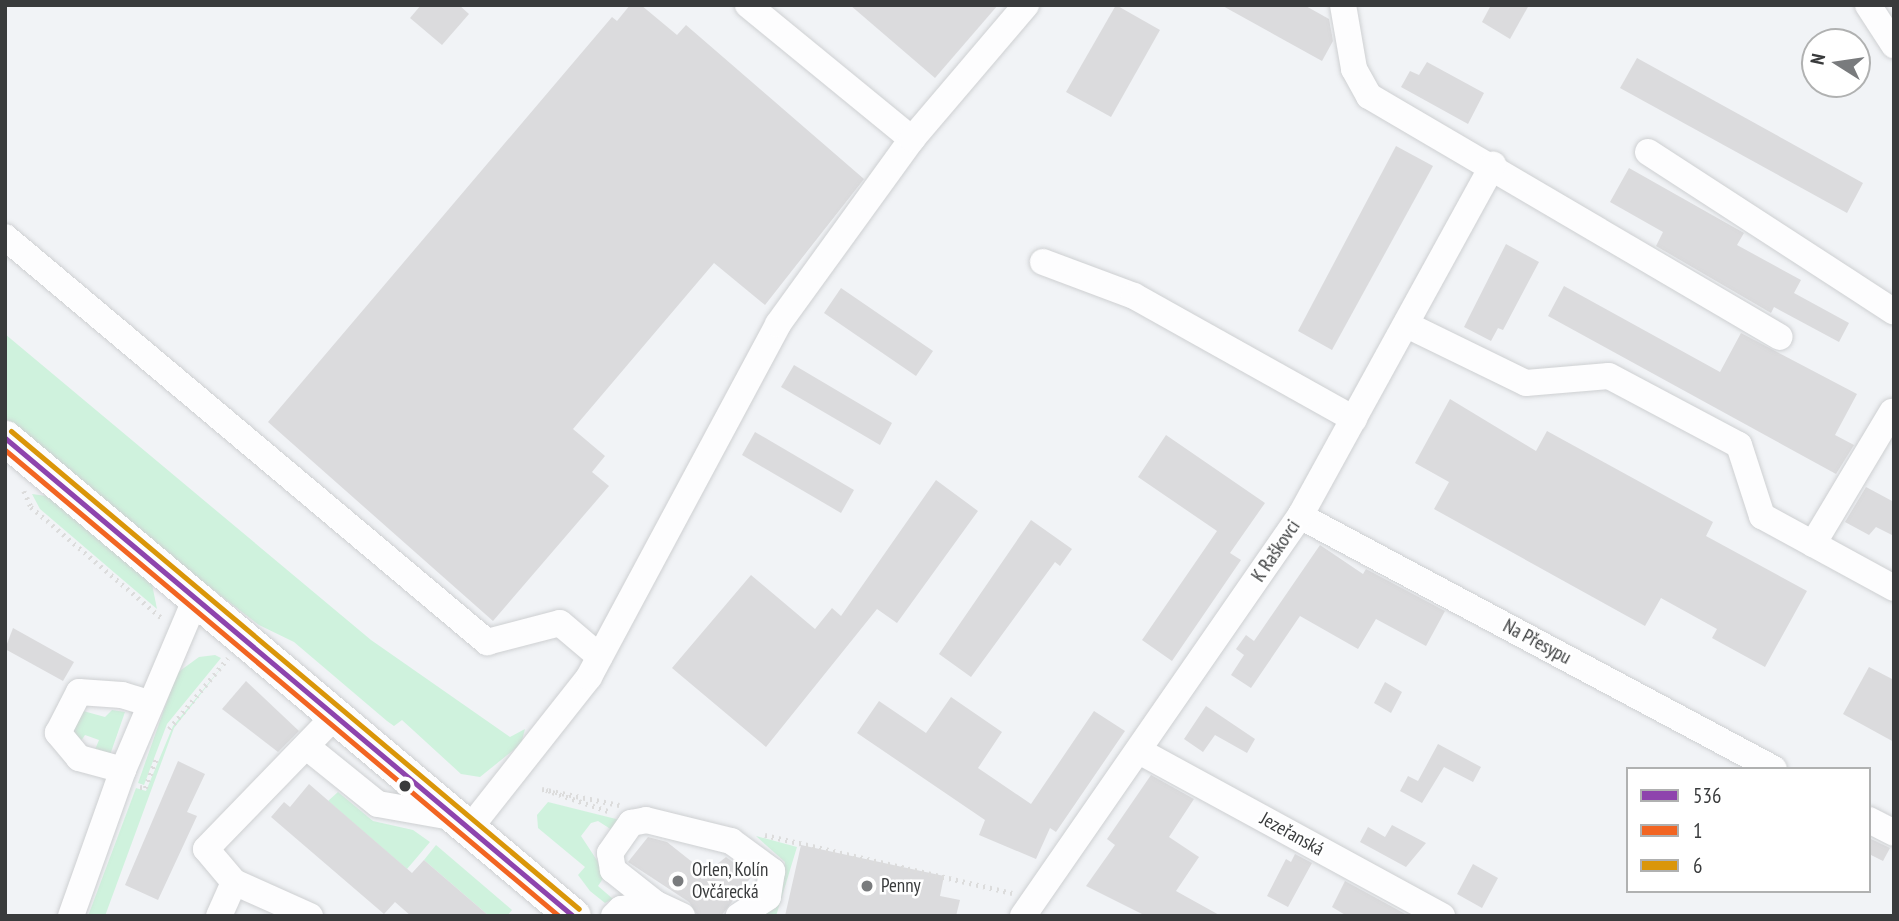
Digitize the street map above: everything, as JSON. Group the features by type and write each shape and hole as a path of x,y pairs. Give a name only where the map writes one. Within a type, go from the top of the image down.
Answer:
{"main road":[{"path":"5,438 573,916"}],"street":[{"path":"747,5 912,139"},
{"path":"307,747 377,804 463,824 600,657 778,324 912,139 1026,5"},
{"path":"1343,5 1354,69 1369,96 1493,165 1780,337"},
{"path":"1868,5 1894,45"},
{"path":"1648,152 1894,312"},
{"name":"K Raškovci","path":"1023,916 1141,752 1300,516 1493,165"},
{"path":"5,237 487,642 560,623 600,657"},
{"path":"1043,262 1134,296 1354,419"},
{"path":"1407,325 1526,383 1608,376 1739,445 1762,516 1894,588"},
{"path":"1813,544 1893,411"},
{"name":"Na Přesypu","path":"1300,516 1770,767"},
{"path":"71,916 121,775 195,598"},
{"path":"121,775 79,758 58,733 79,692 122,695 150,704"},
{"path":"310,916 234,882 206,849 335,716"},
{"name":"Jezeřanská","path":"1141,752 1442,916"},
{"path":"682,916 656,904 613,870 610,853 630,815 731,841 772,871 768,897 739,916"},
{"path":"1871,821 1894,833"},
{"path":"219,916 234,882"},
{"path":"614,916 621,909 656,904"}],"path":[{"path":"164,739 184,705 228,657"},
{"path":"121,775 145,788 160,749"},
{"path":"630,815 542,789 630,815"},
{"path":"760,834 1005,892 1019,889"}],"green space":[{"path":"5,334 371,640 510,737 525,729 521,744 480,777 461,774 402,720 394,726 294,642 259,625 164,552 5,418"},
{"path":"32,494 54,497 152,584 157,609 40,509"},
{"path":"215,655 221,658 167,724 144,785 138,783 177,673 199,657"},
{"path":"226,662 174,728 105,916 88,916 136,788 146,791 173,726"},
{"path":"76,709 105,717 112,710 125,712 110,755 94,752 99,740 85,735 79,744 68,722"},
{"path":"338,792 373,821 413,830 430,842 407,869 328,801"},
{"path":"548,802 620,820 612,830 598,821 591,823 581,836 606,874 598,886 613,899 605,903 590,891 578,875 585,867 538,828 537,815"},
{"path":"756,836 797,847 776,916 756,913 783,879 785,862"},
{"path":"436,845 512,910 507,916 489,916 424,860"}],"building":[{"path":"421,5 459,5 469,14 442,45 410,18"},
{"path":"630,5 641,5 677,35 686,25 864,179 765,305 714,263 573,429 605,456 592,472 609,486 493,621 268,422 612,17 617,21"},
{"path":"850,5 998,5 935,78"},
{"path":"1116,5 1160,30 1111,117 1066,92"},
{"path":"1221,5 1304,5 1329,19 1333,41 1322,61"},
{"path":"1491,5 1529,5 1510,39 1482,22"},
{"path":"1637,58 1863,183 1847,213 1620,88"},
{"path":"1427,62 1484,93 1468,124 1401,87 1410,71 1419,75"},
{"path":"1396,146 1433,166 1332,350 1298,331"},
{"path":"1629,168 1744,233 1737,245 1801,280 1794,293 1849,323 1839,342 1774,307 1771,313 1656,246 1663,232 1610,202"},
{"path":"1506,244 1539,262 1503,330 1498,328 1491,341 1464,327"},
{"path":"1564,286 1720,372 1741,333 1857,394 1835,435 1854,445 1836,474 1548,316"},
{"path":"841,288 933,351 916,376 824,313"},
{"path":"794,365 892,423 880,445 781,387"},
{"path":"1450,399 1536,451 1547,431 1713,522 1706,536 1807,591 1765,667 1712,638 1717,629 1661,598 1645,626 1434,509 1449,482 1415,463"},
{"path":"755,432 854,490 841,513 742,455"},
{"path":"1166,435 1265,503 1230,553 1241,560 1172,661 1142,640 1217,531 1138,477"},
{"path":"936,480 978,511 897,623 877,609 766,747 672,668 751,575 815,629 832,608 841,616"},
{"path":"1866,487 1894,502 1894,536 1876,527 1869,535 1845,522"},
{"path":"1031,520 1072,549 1060,566 1055,562 971,677 939,654"},
{"path":"1320,545 1363,574 1366,569 1445,611 1426,646 1376,619 1358,649 1300,616 1251,688 1231,675 1244,655 1236,649 1246,635 1254,641"},
{"path":"13,628 74,662 63,681 5,649"},
{"path":"1869,667 1894,680 1894,742 1843,714"},
{"path":"246,681 299,731 278,752 222,709"},
{"path":"1385,682 1402,692 1391,713 1374,703"},
{"path":"951,697 1002,732 978,768 1031,804 1094,711 1125,731 1056,832 1050,828 1036,859 979,835 985,820 857,733 879,701 926,733"},
{"path":"1206,706 1255,739 1247,753 1215,735 1203,752 1184,739"},
{"path":"1438,744 1481,767 1473,782 1444,767 1422,803 1400,791 1408,776 1418,781"},
{"path":"178,761 205,774 187,812 197,816 158,900 125,885"},
{"path":"1151,775 1194,799 1169,837 1199,857 1176,891 1221,916 1146,916 1086,886 1115,845 1107,839"},
{"path":"309,784 412,873 424,860 489,916 411,916 395,902 384,914 271,817 284,802 290,807"},
{"path":"1392,825 1426,843 1406,867 1360,842 1368,827 1385,837"},
{"path":"648,837 667,842 706,873 726,857 752,876 721,916 698,916 689,902 628,862"},
{"path":"1871,839 1890,848 1883,861 1871,855"},
{"name":"Penny","path":"801,845 944,876 940,896 960,900 956,916 785,916"},
{"path":"1295,854 1312,863 1288,907 1267,896 1286,859 1291,862"},
{"path":"1473,864 1498,878 1482,908 1457,894"},
{"path":"1345,881 1409,916 1347,916 1332,907"}],"transit line":[{"name":"6","path":"11,431 579,909"},
{"name":"536","path":"5,438 573,916"},
{"name":"1","path":"5,450 559,916"}],"place":[{"name":"Orlen, Kolín Ovčárecká","path":"678,881"},
{"name":"Penny","path":"867,886"}]}
